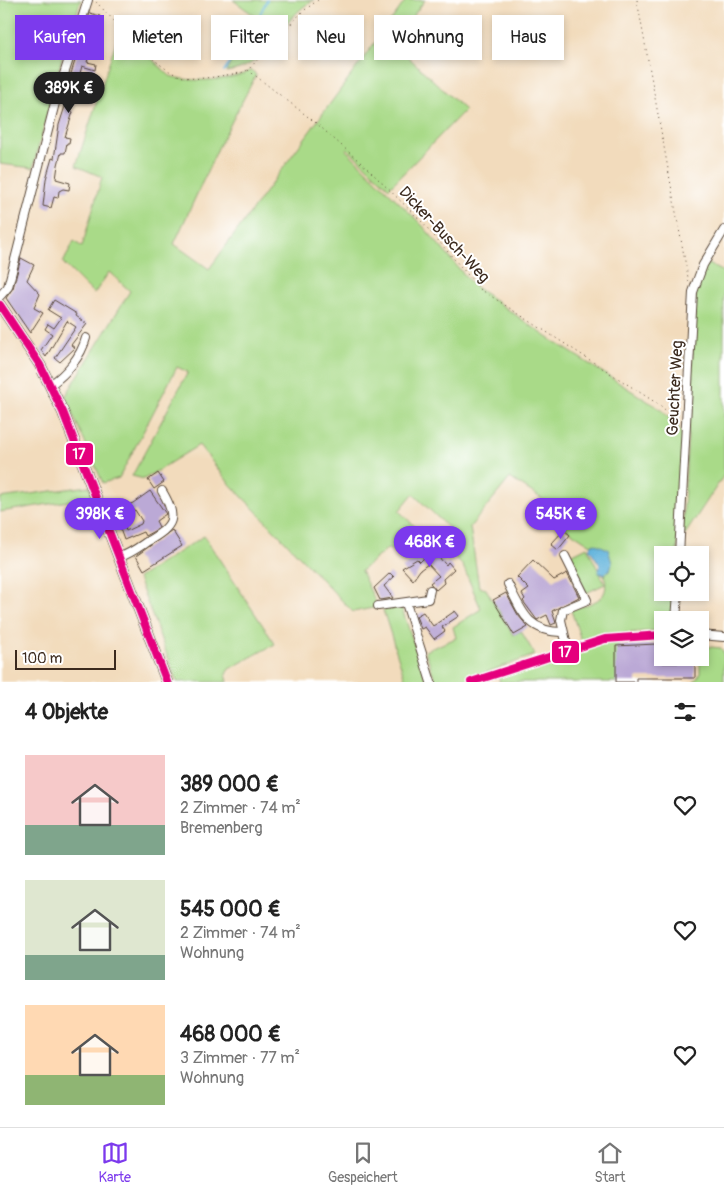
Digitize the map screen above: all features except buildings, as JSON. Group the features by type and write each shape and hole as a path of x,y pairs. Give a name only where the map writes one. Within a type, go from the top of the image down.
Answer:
{"main road":[{"path":"0,305 50,385 74,438 167,682"}],"street":[{"path":"0,296 8,287 56,99 88,0"},
{"name":"Geuchter Weg","path":"680,546 693,292 703,265 724,230"},
{"path":"50,385 68,371 83,348 86,338"},
{"path":"120,557 162,533 170,525 172,508 162,491"},
{"path":"565,556 587,600 563,610 561,620 568,650"},
{"path":"508,584 525,617 538,629 550,632 563,632"},
{"path":"378,606 428,599 430,590"},
{"path":"406,603 431,682"},
{"path":"471,682 494,678 568,650 605,639 654,636"},
{"path":"709,636 724,637"}],"path":[{"path":"94,0 164,68 175,74 194,78 242,73 248,70 302,12 318,0"},
{"path":"637,0 683,256 693,292"},
{"name":"Dicker-Busch-Weg","path":"248,70 316,123 347,150 423,223 480,290 661,406 686,431"}],"green space":[{"path":"0,0 81,0 76,15 15,15 15,60 61,60 33,168 0,164"},
{"path":"233,0 314,0 302,8 288,23 288,15 254,15"},
{"path":"406,0 425,0 414,15 395,15"},
{"path":"374,44 374,60 411,60 465,110 389,188 347,148 346,150 422,225 473,285 547,337 660,409 677,425 683,437 677,546 654,546 654,601 674,601 674,611 654,611 654,631 603,635 581,640 571,610 598,600 603,596 606,583 604,574 610,570 594,543 591,545 565,528 570,517 510,478 470,527 479,587 486,589 513,635 521,631 535,655 459,682 436,682 425,651 456,638 453,627 481,609 463,566 441,543 451,530 413,494 399,511 430,541 430,544 414,558 411,555 405,561 388,548 361,571 378,607 353,612 229,483 199,445 144,479 132,476 188,372 177,367 119,478 103,483 65,397 130,291 109,272 94,294 63,263 74,241 82,247 102,177 76,166 114,48 114,60 153,60 170,76 189,80 223,79 252,70 256,75 219,146 174,244 209,269 362,60 364,60"},
{"path":"232,60 255,60 241,68 226,72"},
{"path":"707,263 724,272 724,475 682,539 696,292"},
{"path":"89,486 93,497 0,512 0,498"},
{"path":"204,536 275,644 229,669 226,674 228,682 177,682 138,578"},
{"path":"587,547 605,584 586,593 569,556"},
{"path":"401,606 427,682 406,682 383,610"},
{"path":"618,641 618,682 499,682 500,675 599,642"},
{"path":"709,647 721,648 724,653 724,682 694,682 700,674 700,666 709,666"}],"water":[{"path":"594,543 608,549 612,563 610,570 604,574 598,573 600,565 589,548"}],"waterway":[{"path":"260,14 267,0"},
{"path":"224,71 231,60"}],"transit line":[{"name":"17","path":"0,305 40,365 63,412 167,682"},
{"name":"17","path":"471,682 605,639 654,636"}]}
